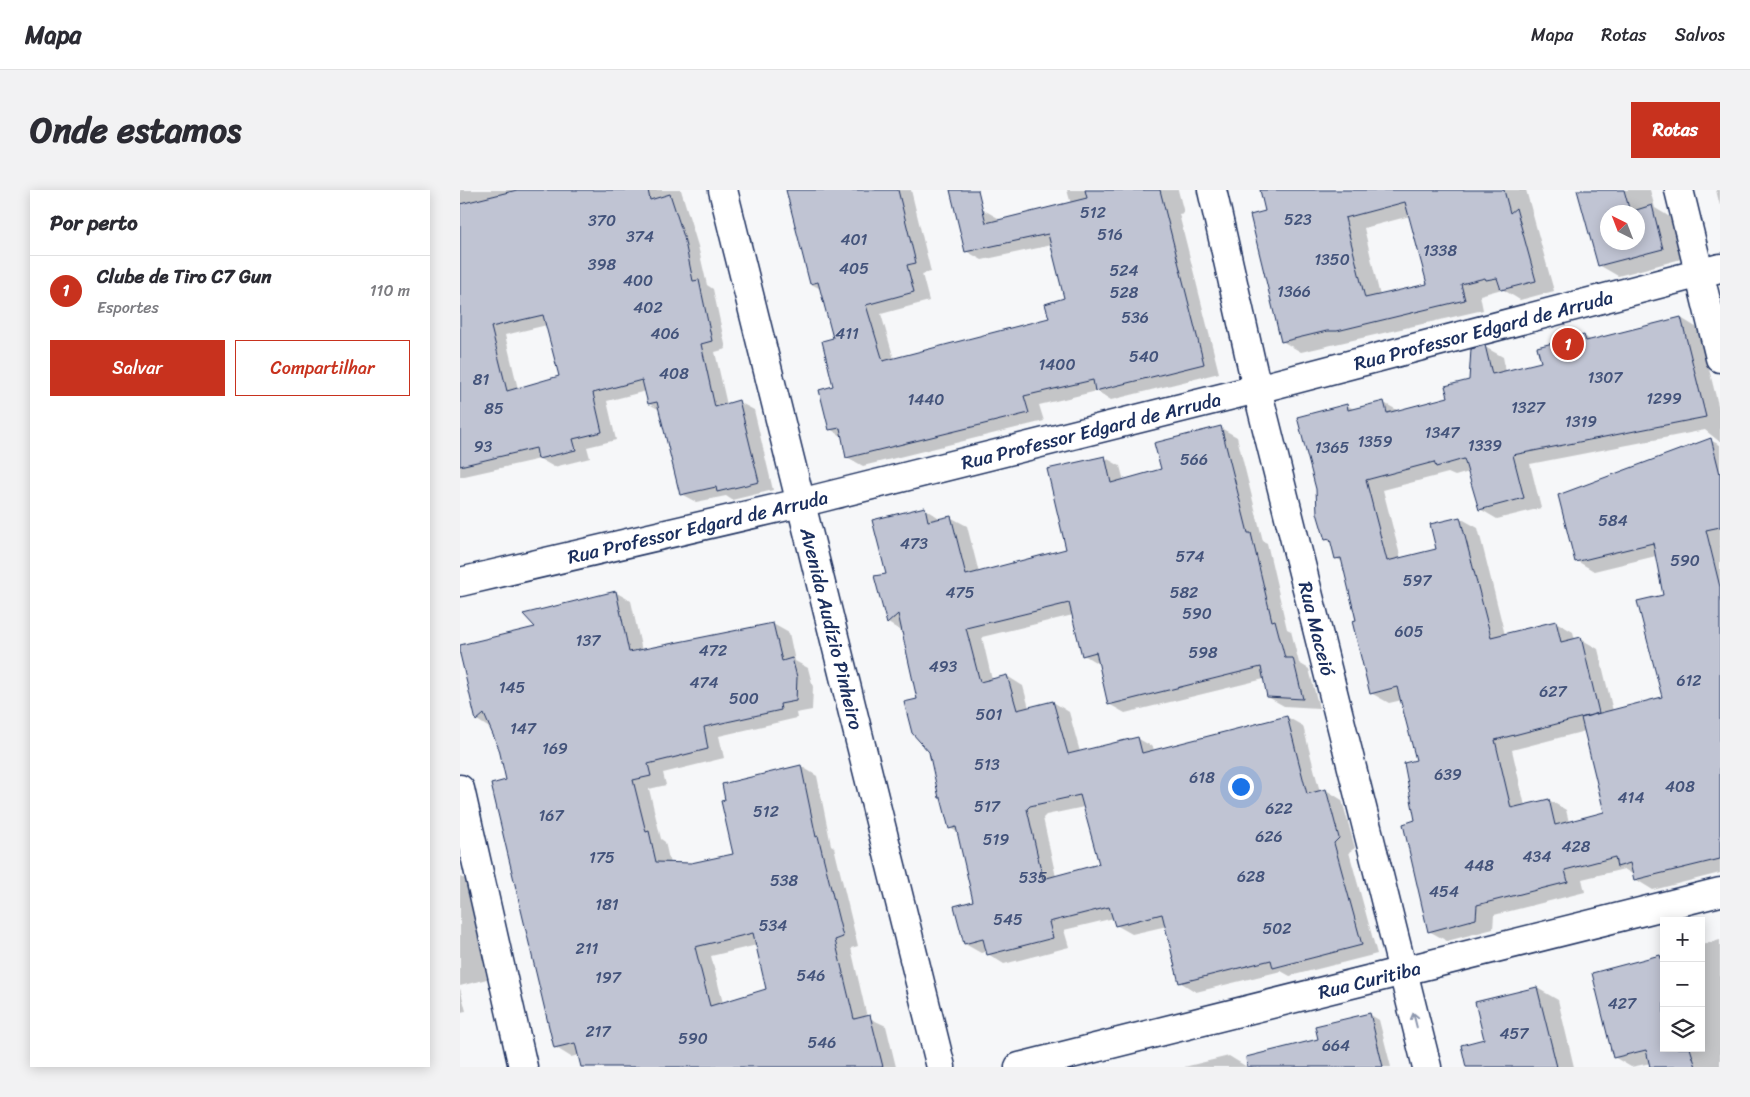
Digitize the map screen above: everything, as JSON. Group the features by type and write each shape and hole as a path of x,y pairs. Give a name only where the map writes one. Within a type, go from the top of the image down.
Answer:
{"street":[{"name":"Avenida Audízio Pinheiro","path":"723,190 941,1067"},
{"name":"Rua Maceió","path":"1212,190 1257,389 1427,1067"},
{"path":"1679,190 1709,271 1720,358"},
{"name":"Rua Professor Edgard de Arruda","path":"460,582 800,503 1257,389 1709,271"},
{"path":"460,789 523,1067"},
{"name":"Rua Curitiba","path":"1019,1067 1720,892"}],"building":[{"path":"517,190 648,190 650,200 670,194 684,237 693,281 699,280 712,341 701,344 715,407 739,400 759,482 717,492 716,487 680,495 657,402 648,404 642,380 593,393 602,432 573,439 576,450 538,459 536,448 460,466 460,204","holes":["543,315 559,376 507,391 491,327"]},
{"path":"786,190 898,190 916,263 907,265 914,292 866,305 883,361 1049,318 1045,304 1064,298 1048,234 965,252 950,190 978,190 986,223 1087,198 1085,190 1160,190 1204,364 1095,391 1093,380 1024,396 1029,413 846,458 840,428 829,430 819,390 833,386 822,341 833,338 818,282 810,284"},
{"path":"1260,190 1504,190 1510,213 1516,208 1536,281 1501,290 1497,278 1486,280 1485,278 1461,284 1465,300 1337,331 1327,331 1281,342 1250,215 1265,211","holes":["1405,202 1427,284 1365,298 1345,218"]},
{"path":"1577,190 1624,190 1628,205 1600,205 1600,250 1645,250 1645,207 1652,205 1663,249 1598,266"},
{"path":"1681,317 1706,417 1513,455 1524,498 1479,510 1464,459 1436,467 1434,462 1366,480 1387,561 1436,549 1430,524 1460,517 1491,637 1556,621 1561,642 1581,637 1599,713 1495,740 1511,808 1549,799 1555,825 1604,812 1581,718 1662,697 1637,601 1663,595 1653,543 1575,562 1558,495 1711,438 1720,474 1720,527 1706,530 1720,587 1720,859 1634,880 1630,863 1617,867 1615,857 1565,870 1568,882 1477,905 1476,919 1428,932 1403,824 1415,820 1404,763 1416,760 1397,687 1370,694 1352,621 1356,620 1341,558 1335,559 1330,539 1325,540 1317,513 1316,489 1297,417 1347,404 1348,410 1384,401 1387,413 1448,397 1445,386 1469,380 1471,349 1485,345 1492,374 1541,362 1537,347 1584,335 1586,341"},
{"path":"1221,426 1248,533 1251,533 1272,621 1275,620 1285,658 1293,658 1303,699 1267,697 1261,667 1108,705 1096,652 1082,656 1069,603 966,628 980,682 1007,675 1017,710 1053,701 1068,754 1138,737 1142,753 1287,716 1307,794 1326,789 1339,838 1334,843 1362,945 1273,968 1271,960 1179,983 1162,914 1115,926 1109,907 1049,922 1053,938 987,955 983,939 964,944 954,906 973,901 956,827 949,829 941,798 939,798 929,752 912,733 904,702 917,699 898,614 887,624 874,576 886,574 872,520 925,507 928,521 951,516 966,575 1066,549 1047,469 1105,456 1111,483 1161,469 1154,443","holes":["1080,795 1099,864 1043,879 1027,809 1030,806"]},
{"path":"616,591 629,652 773,623 782,661 792,658 797,677 796,701 780,704 781,710 704,727 708,749 648,764 651,776 633,780 646,832 649,831 656,862 691,863 733,854 721,801 725,800 722,784 801,765 816,837 818,836 843,937 835,940 854,1019 870,1015 883,1067 581,1067 575,1043 554,1048 491,784 506,780 499,749 484,714 476,721 460,654 460,645 535,627 523,614","holes":["753,933 766,989 710,1006 695,947"]},
{"path":"1660,955 1660,1052 1691,1052 1696,1067 1650,1067 1646,1050 1613,1058 1592,973"},
{"path":"1537,987 1557,1067 1466,1067 1461,1045 1484,1039 1475,1002"},
{"path":"1370,1013 1383,1067 1247,1067 1246,1057 1318,1039 1315,1026"}],"place":[{"name":"Clube de Tiro C7 Gun","path":"1568,344"}]}
